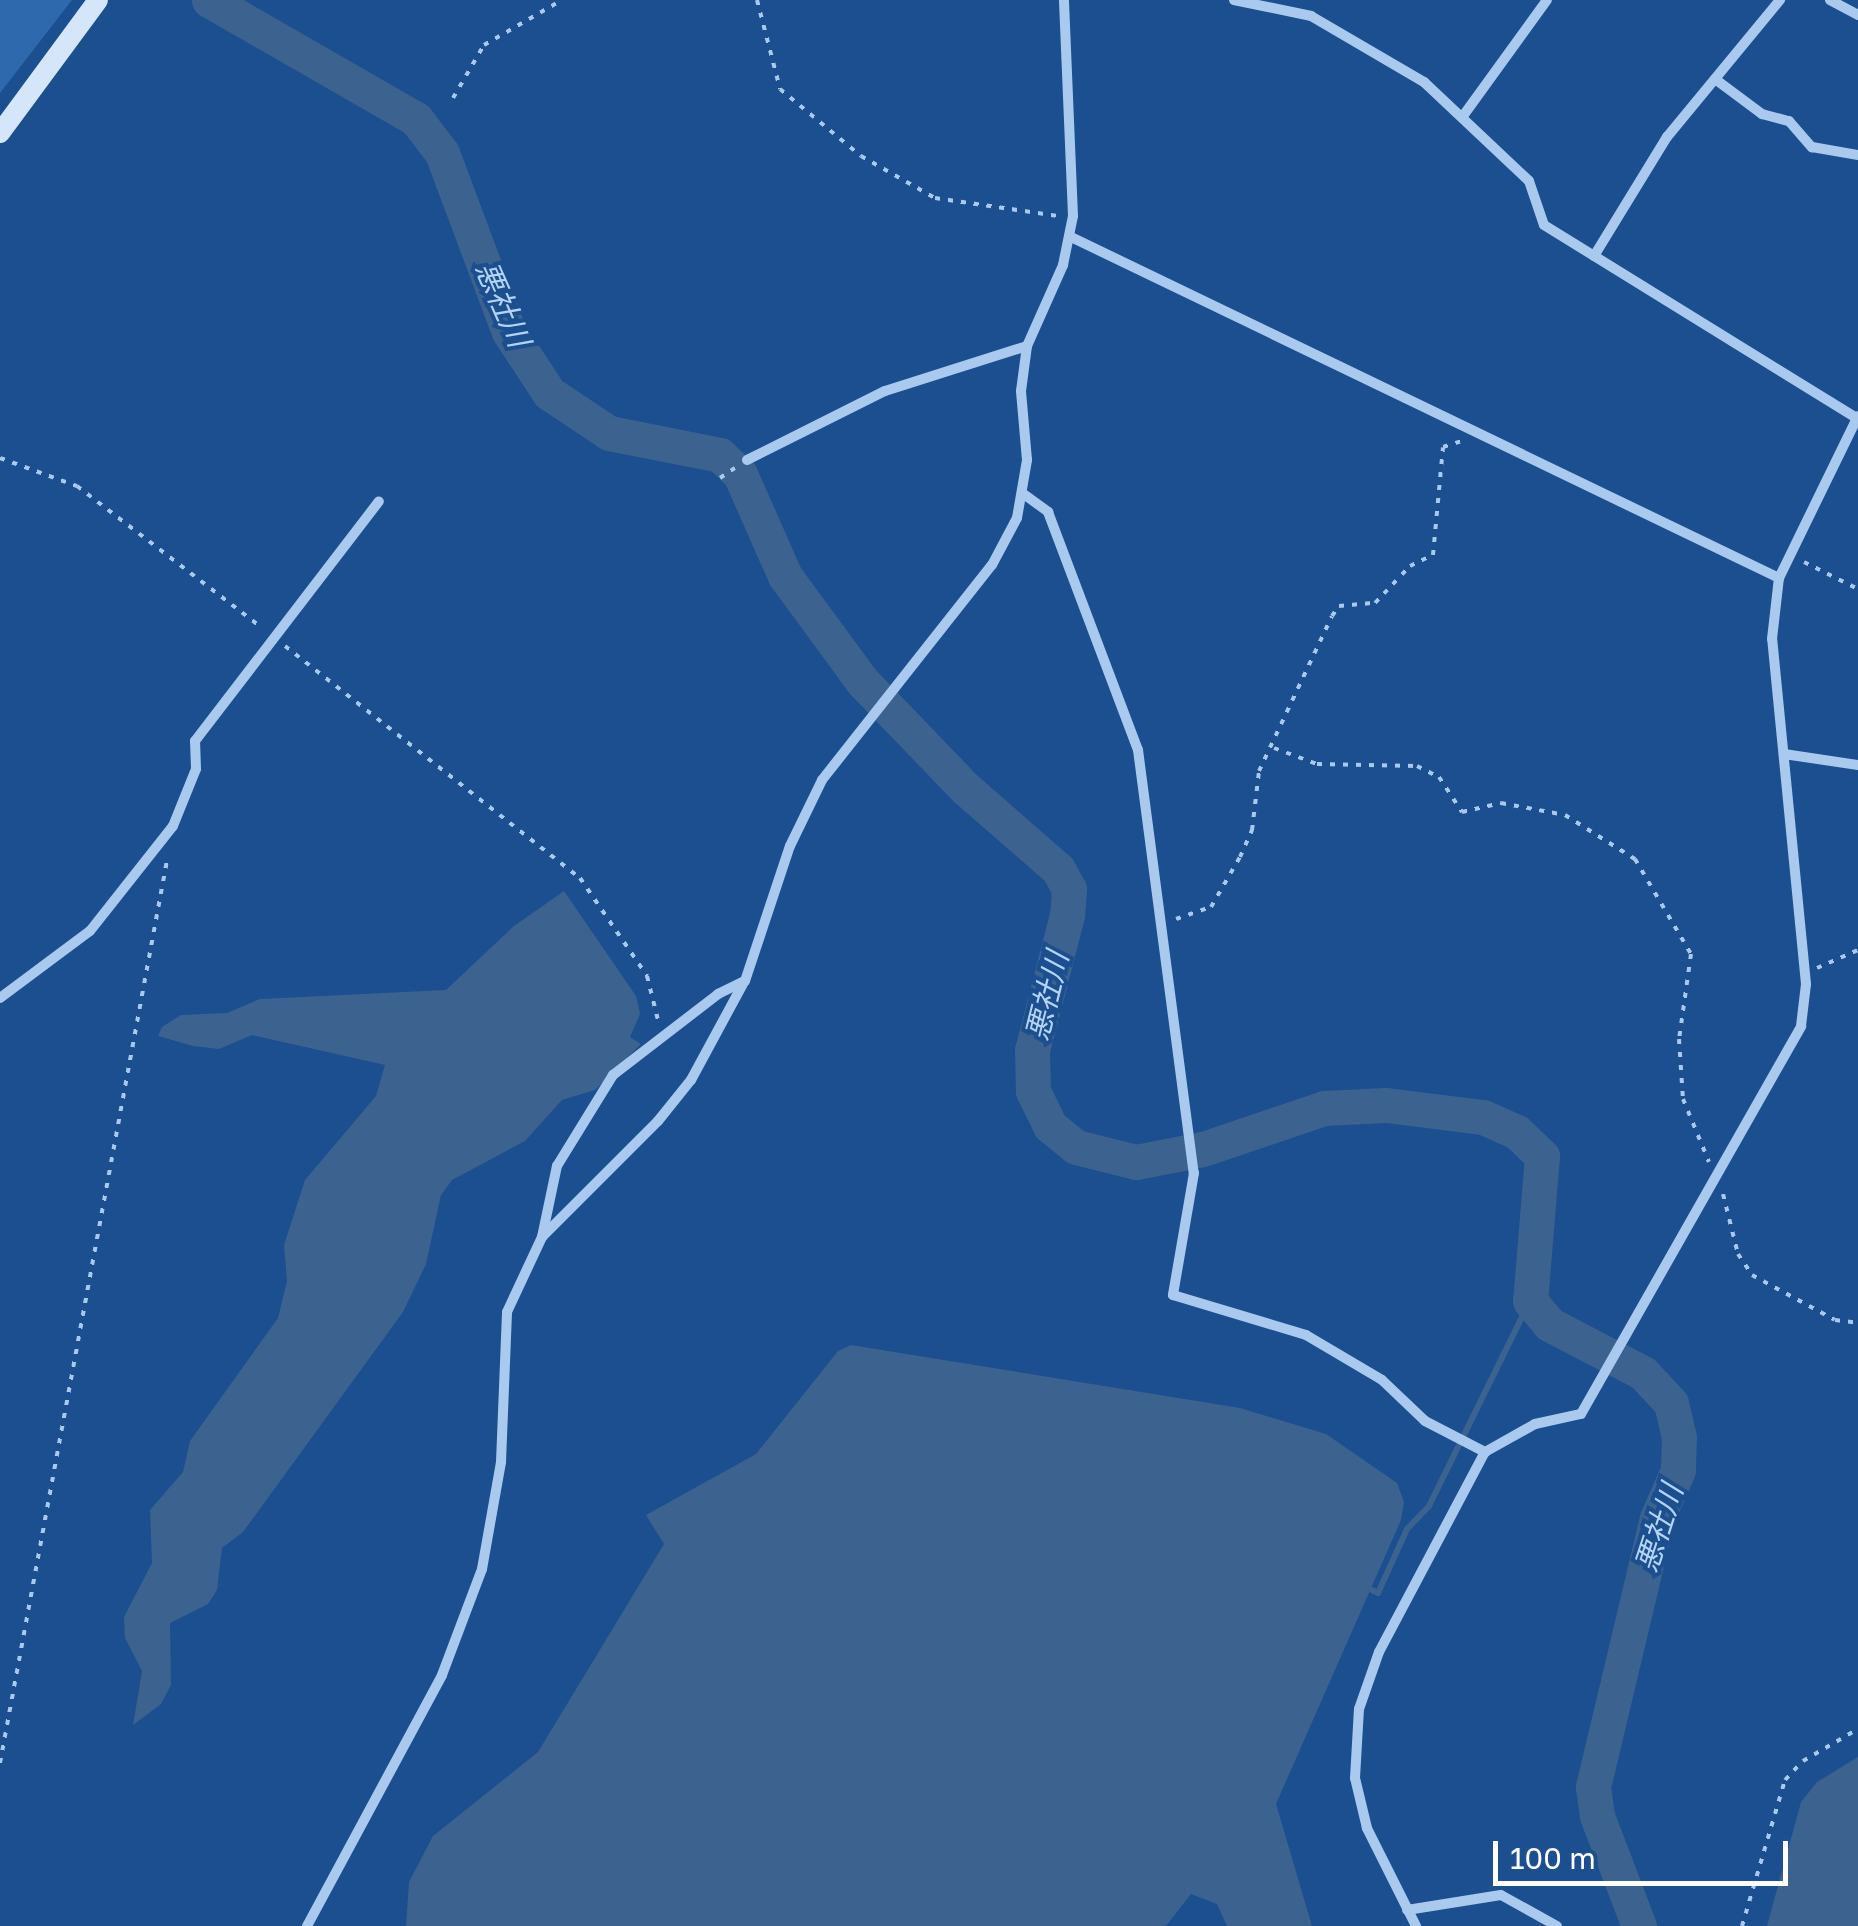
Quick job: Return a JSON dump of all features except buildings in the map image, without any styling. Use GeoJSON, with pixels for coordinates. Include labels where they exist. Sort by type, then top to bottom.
{"type":"FeatureCollection","features":[{"type":"Feature","properties":{"kind":"main road"},"geometry":{"type":"LineString","coordinates":[[0,134],[98,0]]}},
{"type":"Feature","properties":{"kind":"street"},"geometry":{"type":"LineString","coordinates":[[542,1237],[680,1094],[745,981],[806,812],[873,708],[992,566],[1024,495],[1021,391],[1027,346],[1071,236],[1073,216],[1064,0]]}},
{"type":"Feature","properties":{"kind":"street"},"geometry":{"type":"LineString","coordinates":[[1234,0],[1311,16],[1344,32],[1463,116],[1529,181],[1544,226],[1858,418],[1779,578],[1772,639],[1804,973],[1802,1026],[1581,1414],[1534,1424],[1486,1452],[1379,1652],[1358,1709],[1355,1778],[1367,1828],[1416,1926]]}},
{"type":"Feature","properties":{"kind":"street"},"geometry":{"type":"LineString","coordinates":[[1463,116],[1547,0]]}},
{"type":"Feature","properties":{"kind":"street"},"geometry":{"type":"LineString","coordinates":[[1594,256],[1667,137],[1780,0]]}},
{"type":"Feature","properties":{"kind":"street"},"geometry":{"type":"LineString","coordinates":[[1830,0],[1858,15]]}},
{"type":"Feature","properties":{"kind":"street"},"geometry":{"type":"LineString","coordinates":[[1715,79],[1762,114],[1789,121],[1812,147],[1858,155]]}},
{"type":"Feature","properties":{"kind":"street"},"geometry":{"type":"LineString","coordinates":[[1071,236],[1779,578]]}},
{"type":"Feature","properties":{"kind":"street"},"geometry":{"type":"LineString","coordinates":[[747,460],[885,391],[1027,346]]}},
{"type":"Feature","properties":{"kind":"street"},"geometry":{"type":"LineString","coordinates":[[1024,495],[1048,512],[1138,750],[1194,1173],[1173,1295],[1306,1335],[1382,1380],[1425,1422],[1486,1452]]}},
{"type":"Feature","properties":{"kind":"street"},"geometry":{"type":"LineString","coordinates":[[0,998],[90,931],[173,826],[196,769],[196,740],[379,501]]}},
{"type":"Feature","properties":{"kind":"street"},"geometry":{"type":"LineString","coordinates":[[1784,754],[1858,765]]}},
{"type":"Feature","properties":{"kind":"street"},"geometry":{"type":"LineString","coordinates":[[307,1926],[442,1676],[482,1569],[501,1462],[507,1312],[542,1237],[558,1166],[613,1076],[656,1040],[745,981]]}},
{"type":"Feature","properties":{"kind":"street"},"geometry":{"type":"LineString","coordinates":[[1407,1910],[1501,1895],[1557,1926]]}},
{"type":"Feature","properties":{"kind":"path"},"geometry":{"type":"LineString","coordinates":[[452,98],[484,45],[562,0]]}},
{"type":"Feature","properties":{"kind":"path"},"geometry":{"type":"LineString","coordinates":[[757,0],[780,90],[861,156],[935,198],[965,207],[1073,216]]}},
{"type":"Feature","properties":{"kind":"path"},"geometry":{"type":"LineString","coordinates":[[1160,925],[1210,907],[1252,830],[1259,771],[1274,748],[1338,606],[1375,603],[1410,566],[1433,555],[1443,447],[1470,439],[1477,430]]}},
{"type":"Feature","properties":{"kind":"path"},"geometry":{"type":"LineString","coordinates":[[0,458],[77,486],[272,636],[396,740],[580,878],[647,976],[657,1009],[656,1040]]}},
{"type":"Feature","properties":{"kind":"path"},"geometry":{"type":"LineString","coordinates":[[1790,555],[1858,589]]}},
{"type":"Feature","properties":{"kind":"path"},"geometry":{"type":"LineString","coordinates":[[1274,748],[1316,764],[1417,766],[1440,777],[1462,812],[1501,803],[1564,815],[1634,859],[1691,954],[1679,1038],[1684,1099],[1714,1175],[1738,1254],[1752,1275],[1794,1301],[1858,1323]]}},
{"type":"Feature","properties":{"kind":"path"},"geometry":{"type":"LineString","coordinates":[[0,1763],[173,826]]}},
{"type":"Feature","properties":{"kind":"path"},"geometry":{"type":"LineString","coordinates":[[1804,973],[1858,950]]}},
{"type":"Feature","properties":{"kind":"path"},"geometry":{"type":"LineString","coordinates":[[1742,1926],[1785,1780],[1803,1761],[1858,1729]]}},
{"type":"Feature","properties":{"kind":"shaded area"},"geometry":{"type":"Polygon","coordinates":[[[0,0],[72,0],[0,93],[0,0]]]}},
{"type":"Feature","properties":{"kind":"shaded area"},"geometry":{"type":"Polygon","coordinates":[[[564,891],[636,996],[640,1014],[630,1037],[641,1044],[595,1090],[562,1100],[525,1141],[452,1180],[441,1195],[426,1264],[403,1312],[243,1532],[222,1548],[217,1590],[208,1604],[170,1623],[171,1685],[161,1704],[133,1725],[142,1671],[125,1638],[124,1617],[152,1563],[150,1510],[183,1472],[190,1441],[278,1318],[287,1281],[284,1245],[305,1180],[376,1096],[385,1065],[252,1035],[219,1049],[193,1046],[158,1036],[162,1027],[181,1015],[227,1013],[260,999],[446,990],[514,926],[564,891]]]}},
{"type":"Feature","properties":{"kind":"shaded area"},"geometry":{"type":"Polygon","coordinates":[[[851,1345],[1240,1408],[1326,1434],[1397,1483],[1404,1502],[1401,1520],[1276,1804],[1312,1926],[1227,1926],[1217,1904],[1191,1894],[1166,1926],[406,1926],[409,1882],[433,1836],[538,1752],[664,1544],[646,1515],[756,1454],[838,1351],[851,1345]]]}},
{"type":"Feature","properties":{"kind":"shaded area"},"geometry":{"type":"Polygon","coordinates":[[[1858,1757],[1858,1926],[1767,1926],[1801,1802],[1817,1782],[1858,1757]]]}},
{"type":"Feature","properties":{"kind":"waterway","name":"悪社川"},"geometry":{"type":"LineString","coordinates":[[209,0],[416,119],[442,153],[509,332],[549,393],[609,433],[720,455],[740,474],[785,576],[862,681],[965,788],[1058,869],[1069,889],[1067,915],[1032,1050],[1033,1091],[1050,1126],[1076,1147],[1136,1162],[1203,1149],[1324,1108],[1386,1105],[1483,1117],[1517,1132],[1542,1156],[1530,1301],[1549,1324],[1643,1373],[1671,1403],[1679,1437],[1678,1470],[1657,1518],[1593,1787],[1597,1816],[1639,1926]]}},
{"type":"Feature","properties":{"kind":"waterway"},"geometry":{"type":"LineString","coordinates":[[1372,1590],[1378,1593],[1407,1529],[1429,1506],[1530,1301]]}}]}
